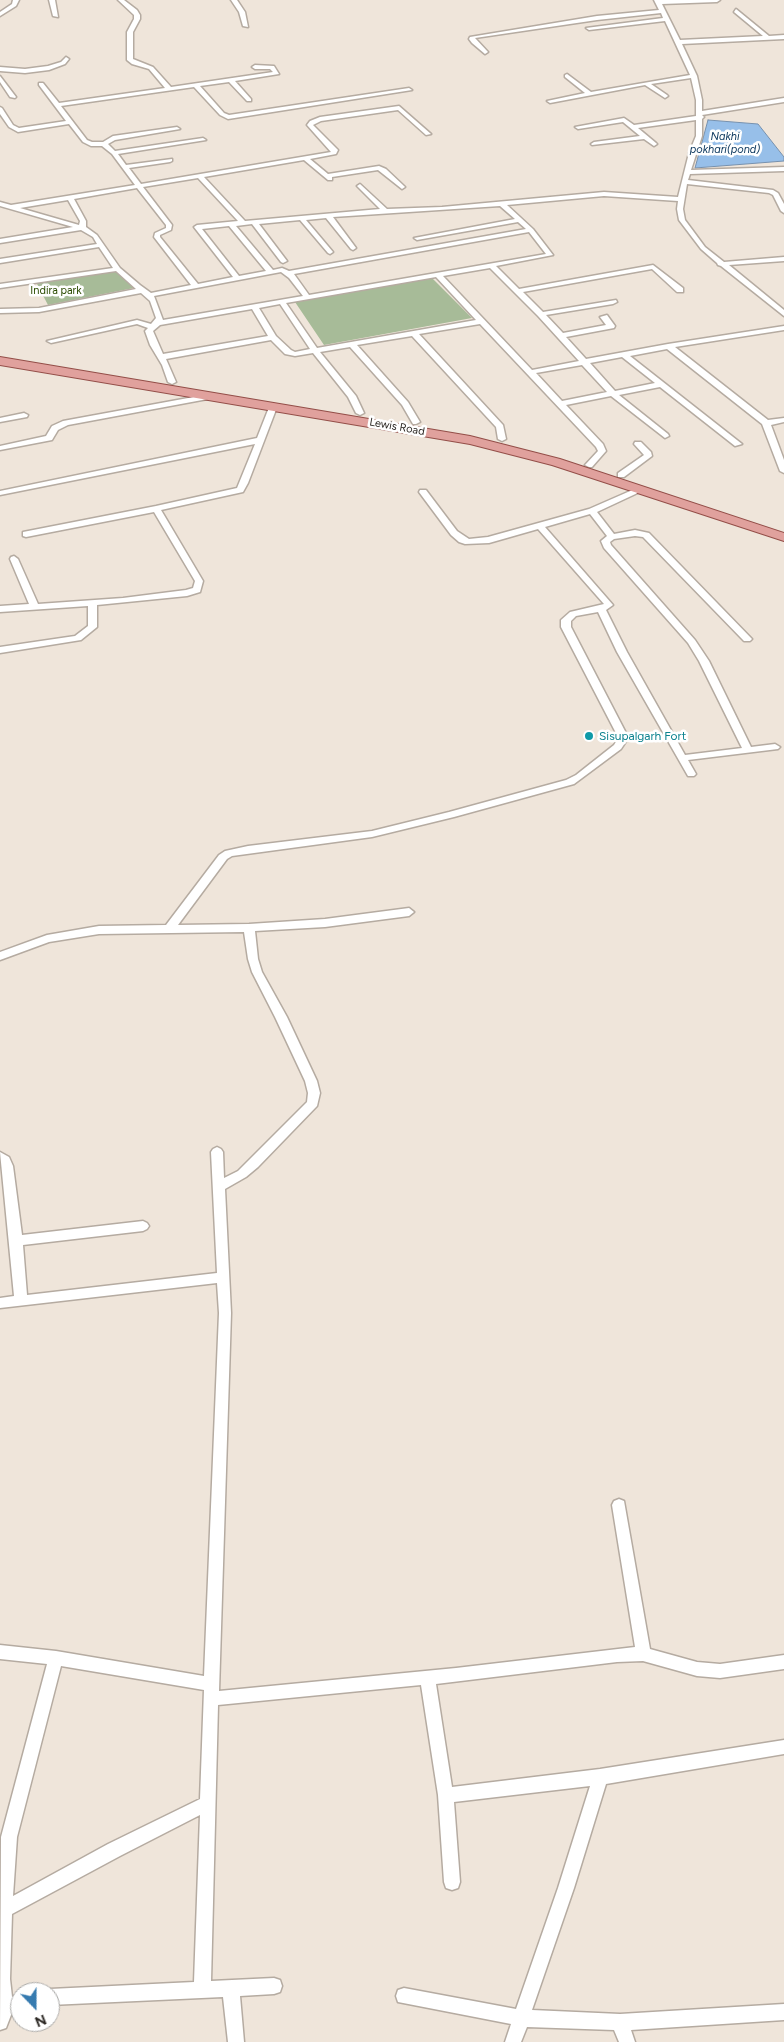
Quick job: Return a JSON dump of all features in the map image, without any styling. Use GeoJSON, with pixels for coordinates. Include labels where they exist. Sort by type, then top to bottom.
{"type":"FeatureCollection","features":[{"type":"Feature","properties":{"kind":"main road","name":"Lewis Road"},"geometry":{"type":"LineString","coordinates":[[0,353],[210,396],[497,446],[556,462],[784,537]]}},
{"type":"Feature","properties":{"kind":"main road","name":"Lewis Road"},"geometry":{"type":"LineString","coordinates":[[0,361],[172,382],[416,422],[502,440],[621,474],[784,528]]}},
{"type":"Feature","properties":{"kind":"street"},"geometry":{"type":"LineString","coordinates":[[0,14],[9,10],[16,0]]}},
{"type":"Feature","properties":{"kind":"street"},"geometry":{"type":"LineString","coordinates":[[52,0],[56,16]]}},
{"type":"Feature","properties":{"kind":"street"},"geometry":{"type":"LineString","coordinates":[[121,0],[135,11],[137,15],[137,19],[130,32],[130,60],[151,68],[170,89]]}},
{"type":"Feature","properties":{"kind":"street"},"geometry":{"type":"LineString","coordinates":[[234,0],[242,12],[246,26]]}},
{"type":"Feature","properties":{"kind":"street"},"geometry":{"type":"LineString","coordinates":[[717,0],[658,2],[694,76],[701,115],[700,136],[692,153],[681,199],[682,220],[703,248],[720,264],[784,314]]}},
{"type":"Feature","properties":{"kind":"street"},"geometry":{"type":"LineString","coordinates":[[485,52],[472,39],[597,18],[662,11]]}},
{"type":"Feature","properties":{"kind":"street"},"geometry":{"type":"LineString","coordinates":[[736,11],[767,37]]}},
{"type":"Feature","properties":{"kind":"street"},"geometry":{"type":"LineString","coordinates":[[589,28],[667,19]]}},
{"type":"Feature","properties":{"kind":"street"},"geometry":{"type":"LineString","coordinates":[[679,42],[784,37]]}},
{"type":"Feature","properties":{"kind":"street"},"geometry":{"type":"LineString","coordinates":[[0,69],[25,71],[49,68],[63,63],[66,58]]}},
{"type":"Feature","properties":{"kind":"street"},"geometry":{"type":"LineString","coordinates":[[58,105],[277,73],[272,67],[255,67]]}},
{"type":"Feature","properties":{"kind":"street"},"geometry":{"type":"LineString","coordinates":[[567,76],[590,94]]}},
{"type":"Feature","properties":{"kind":"street"},"geometry":{"type":"LineString","coordinates":[[550,101],[694,76]]}},
{"type":"Feature","properties":{"kind":"street"},"geometry":{"type":"LineString","coordinates":[[0,78],[13,97]]}},
{"type":"Feature","properties":{"kind":"street"},"geometry":{"type":"LineString","coordinates":[[231,80],[249,100]]}},
{"type":"Feature","properties":{"kind":"street"},"geometry":{"type":"LineString","coordinates":[[646,83],[665,96]]}},
{"type":"Feature","properties":{"kind":"street"},"geometry":{"type":"LineString","coordinates":[[41,84],[87,143],[104,144],[114,138],[177,129]]}},
{"type":"Feature","properties":{"kind":"street"},"geometry":{"type":"LineString","coordinates":[[196,85],[222,114],[228,117],[409,90]]}},
{"type":"Feature","properties":{"kind":"street"},"geometry":{"type":"LineString","coordinates":[[633,127],[784,100]]}},
{"type":"Feature","properties":{"kind":"street"},"geometry":{"type":"LineString","coordinates":[[0,108],[11,126],[18,130],[71,122]]}},
{"type":"Feature","properties":{"kind":"street"},"geometry":{"type":"LineString","coordinates":[[11,207],[331,154],[335,152],[310,125],[312,122],[320,119],[399,108],[428,134]]}},
{"type":"Feature","properties":{"kind":"street"},"geometry":{"type":"LineString","coordinates":[[578,127],[620,120],[626,121],[654,144]]}},
{"type":"Feature","properties":{"kind":"street"},"geometry":{"type":"LineString","coordinates":[[594,144],[645,137]]}},
{"type":"Feature","properties":{"kind":"street"},"geometry":{"type":"LineString","coordinates":[[114,153],[203,140]]}},
{"type":"Feature","properties":{"kind":"street"},"geometry":{"type":"LineString","coordinates":[[104,144],[114,153],[170,227],[157,234],[157,237],[196,286]]}},
{"type":"Feature","properties":{"kind":"street"},"geometry":{"type":"LineString","coordinates":[[306,159],[328,178],[379,168],[384,170],[402,186]]}},
{"type":"Feature","properties":{"kind":"street"},"geometry":{"type":"LineString","coordinates":[[125,167],[170,160]]}},
{"type":"Feature","properties":{"kind":"street"},"geometry":{"type":"LineString","coordinates":[[688,172],[784,169]]}},
{"type":"Feature","properties":{"kind":"street"},"geometry":{"type":"LineString","coordinates":[[200,176],[242,223]]}},
{"type":"Feature","properties":{"kind":"street"},"geometry":{"type":"LineString","coordinates":[[685,182],[772,191],[776,194],[784,211]]}},
{"type":"Feature","properties":{"kind":"street"},"geometry":{"type":"LineString","coordinates":[[360,186],[385,211]]}},
{"type":"Feature","properties":{"kind":"street"},"geometry":{"type":"LineString","coordinates":[[237,278],[197,227],[385,211],[442,209],[604,194],[681,199]]}},
{"type":"Feature","properties":{"kind":"street"},"geometry":{"type":"LineString","coordinates":[[70,197],[82,220],[82,228]]}},
{"type":"Feature","properties":{"kind":"street"},"geometry":{"type":"LineString","coordinates":[[51,341],[137,322],[155,325],[550,255],[531,230],[501,203]]}},
{"type":"Feature","properties":{"kind":"street"},"geometry":{"type":"LineString","coordinates":[[0,204],[82,228],[95,236],[118,270],[137,287],[147,293],[159,312],[155,325],[149,331],[172,382]]}},
{"type":"Feature","properties":{"kind":"street"},"geometry":{"type":"LineString","coordinates":[[328,216],[353,248]]}},
{"type":"Feature","properties":{"kind":"street"},"geometry":{"type":"LineString","coordinates":[[302,219],[330,252]]}},
{"type":"Feature","properties":{"kind":"street"},"geometry":{"type":"LineString","coordinates":[[417,238],[520,220]]}},
{"type":"Feature","properties":{"kind":"street"},"geometry":{"type":"LineString","coordinates":[[254,222],[283,261]]}},
{"type":"Feature","properties":{"kind":"street"},"geometry":{"type":"LineString","coordinates":[[231,224],[270,271]]}},
{"type":"Feature","properties":{"kind":"street"},"geometry":{"type":"LineString","coordinates":[[0,241],[82,228]]}},
{"type":"Feature","properties":{"kind":"street"},"geometry":{"type":"LineString","coordinates":[[289,273],[531,230]]}},
{"type":"Feature","properties":{"kind":"street"},"geometry":{"type":"LineString","coordinates":[[0,261],[101,245]]}},
{"type":"Feature","properties":{"kind":"street"},"geometry":{"type":"LineString","coordinates":[[720,264],[784,259]]}},
{"type":"Feature","properties":{"kind":"street"},"geometry":{"type":"LineString","coordinates":[[492,266],[541,314],[613,394],[665,436]]}},
{"type":"Feature","properties":{"kind":"street"},"geometry":{"type":"LineString","coordinates":[[518,291],[653,267],[680,290]]}},
{"type":"Feature","properties":{"kind":"street"},"geometry":{"type":"LineString","coordinates":[[0,286],[118,270]]}},
{"type":"Feature","properties":{"kind":"street"},"geometry":{"type":"LineString","coordinates":[[0,311],[39,310],[196,286],[282,270],[289,273],[308,298]]}},
{"type":"Feature","properties":{"kind":"street"},"geometry":{"type":"LineString","coordinates":[[438,275],[600,446],[602,451],[589,465]]}},
{"type":"Feature","properties":{"kind":"street"},"geometry":{"type":"LineString","coordinates":[[282,302],[315,350],[352,396],[360,413]]}},
{"type":"Feature","properties":{"kind":"street"},"geometry":{"type":"LineString","coordinates":[[541,314],[613,302]]}},
{"type":"Feature","properties":{"kind":"street"},"geometry":{"type":"LineString","coordinates":[[255,307],[273,337],[288,352],[295,354],[482,320]]}},
{"type":"Feature","properties":{"kind":"street"},"geometry":{"type":"LineString","coordinates":[[561,336],[611,326],[604,317]]}},
{"type":"Feature","properties":{"kind":"street"},"geometry":{"type":"LineString","coordinates":[[531,372],[668,346],[784,328]]}},
{"type":"Feature","properties":{"kind":"street"},"geometry":{"type":"LineString","coordinates":[[414,333],[500,427],[502,440]]}},
{"type":"Feature","properties":{"kind":"street"},"geometry":{"type":"LineString","coordinates":[[162,357],[273,337]]}},
{"type":"Feature","properties":{"kind":"street"},"geometry":{"type":"LineString","coordinates":[[352,344],[405,404],[416,422]]}},
{"type":"Feature","properties":{"kind":"street"},"geometry":{"type":"LineString","coordinates":[[668,346],[766,424],[784,471]]}},
{"type":"Feature","properties":{"kind":"street"},"geometry":{"type":"LineString","coordinates":[[624,355],[738,444]]}},
{"type":"Feature","properties":{"kind":"street"},"geometry":{"type":"LineString","coordinates":[[560,404],[662,384]]}},
{"type":"Feature","properties":{"kind":"street"},"geometry":{"type":"LineString","coordinates":[[0,448],[49,438],[55,428],[66,423],[210,396]]}},
{"type":"Feature","properties":{"kind":"street"},"geometry":{"type":"LineString","coordinates":[[26,534],[156,509],[240,490],[273,407]]}},
{"type":"Feature","properties":{"kind":"street"},"geometry":{"type":"LineString","coordinates":[[0,420],[24,416]]}},
{"type":"Feature","properties":{"kind":"street"},"geometry":{"type":"LineString","coordinates":[[766,424],[784,420]]}},
{"type":"Feature","properties":{"kind":"street"},"geometry":{"type":"LineString","coordinates":[[0,493],[261,440]]}},
{"type":"Feature","properties":{"kind":"street"},"geometry":{"type":"LineString","coordinates":[[621,474],[648,456],[638,444]]}},
{"type":"Feature","properties":{"kind":"street"},"geometry":{"type":"LineString","coordinates":[[423,492],[454,533],[462,540],[468,542],[489,540],[592,511],[640,490]]}},
{"type":"Feature","properties":{"kind":"street"},"geometry":{"type":"LineString","coordinates":[[0,609],[93,604],[187,593],[197,590],[199,582],[156,509]]}},
{"type":"Feature","properties":{"kind":"street"},"geometry":{"type":"LineString","coordinates":[[592,511],[612,537]]}},
{"type":"Feature","properties":{"kind":"street"},"geometry":{"type":"LineString","coordinates":[[170,928],[223,857],[229,853],[297,842],[372,834],[450,815],[579,777],[618,747],[622,740],[621,733],[566,626],[566,620],[573,614],[601,609],[608,605],[607,602],[540,526]]}},
{"type":"Feature","properties":{"kind":"street"},"geometry":{"type":"LineString","coordinates":[[747,639],[650,537],[641,533],[612,537],[605,541],[607,546],[696,649],[748,750]]}},
{"type":"Feature","properties":{"kind":"street"},"geometry":{"type":"LineString","coordinates":[[14,559],[35,606]]}},
{"type":"Feature","properties":{"kind":"street"},"geometry":{"type":"LineString","coordinates":[[0,650],[78,638],[92,627],[93,604]]}},
{"type":"Feature","properties":{"kind":"street"},"geometry":{"type":"LineString","coordinates":[[601,609],[691,774]]}},
{"type":"Feature","properties":{"kind":"street"},"geometry":{"type":"LineString","coordinates":[[683,758],[775,747]]}},
{"type":"Feature","properties":{"kind":"street"},"geometry":{"type":"LineString","coordinates":[[0,956],[64,935],[99,930],[249,928],[325,923],[409,912]]}},
{"type":"Feature","properties":{"kind":"street"},"geometry":{"type":"LineString","coordinates":[[219,1187],[242,1174],[254,1164],[312,1103],[314,1093],[311,1081],[281,1017],[257,972],[253,959],[249,928]]}},
{"type":"Feature","properties":{"kind":"street"},"geometry":{"type":"LineString","coordinates":[[202,1990],[217,1502],[225,1313],[217,1152]]}},
{"type":"Feature","properties":{"kind":"street"},"geometry":{"type":"LineString","coordinates":[[0,1157],[5,1160],[7,1166],[21,1301]]}},
{"type":"Feature","properties":{"kind":"street"},"geometry":{"type":"LineString","coordinates":[[16,1241],[143,1226]]}},
{"type":"Feature","properties":{"kind":"street"},"geometry":{"type":"LineString","coordinates":[[0,1304],[224,1277]]}},
{"type":"Feature","properties":{"kind":"street"},"geometry":{"type":"LineString","coordinates":[[619,1505],[643,1654]]}},
{"type":"Feature","properties":{"kind":"street"},"geometry":{"type":"LineString","coordinates":[[0,1652],[56,1658],[212,1691],[427,1677],[617,1655],[643,1654],[697,1669],[720,1671],[784,1662]]}},
{"type":"Feature","properties":{"kind":"street"},"geometry":{"type":"LineString","coordinates":[[8,2011],[1,1979],[9,1837],[56,1658]]}},
{"type":"Feature","properties":{"kind":"street"},"geometry":{"type":"LineString","coordinates":[[427,1677],[446,1795],[452,1882]]}},
{"type":"Feature","properties":{"kind":"street"},"geometry":{"type":"LineString","coordinates":[[446,1795],[600,1777],[784,1747]]}},
{"type":"Feature","properties":{"kind":"street"},"geometry":{"type":"LineString","coordinates":[[513,2042],[566,1888],[600,1777]]}},
{"type":"Feature","properties":{"kind":"street"},"geometry":{"type":"LineString","coordinates":[[4,1910],[114,1850],[208,1803]]}},
{"type":"Feature","properties":{"kind":"street"},"geometry":{"type":"LineString","coordinates":[[60,1997],[274,1986]]}},
{"type":"Feature","properties":{"kind":"street"},"geometry":{"type":"LineString","coordinates":[[231,1989],[236,2042]]}},
{"type":"Feature","properties":{"kind":"street"},"geometry":{"type":"LineString","coordinates":[[404,1996],[521,2018],[620,2022],[784,2012]]}},
{"type":"Feature","properties":{"kind":"street"},"geometry":{"type":"LineString","coordinates":[[620,2022],[627,2042]]}},
{"type":"Feature","properties":{"kind":"green space","name":"Indira park"},"geometry":{"type":"Polygon","coordinates":[[[115,270],[134,288],[48,305],[36,282],[115,270]]]}},
{"type":"Feature","properties":{"kind":"green space"},"geometry":{"type":"Polygon","coordinates":[[[432,278],[472,318],[324,345],[295,302],[432,278]]]}},
{"type":"Feature","properties":{"kind":"water","name":"Nakhi pokhari(pond)"},"geometry":{"type":"Polygon","coordinates":[[[708,120],[758,124],[784,157],[784,161],[695,168],[708,120]]]}},
{"type":"Feature","properties":{"kind":"place","name":"Sisupalgarh Fort"},"geometry":{"type":"Point","coordinates":[589,736]}}]}
